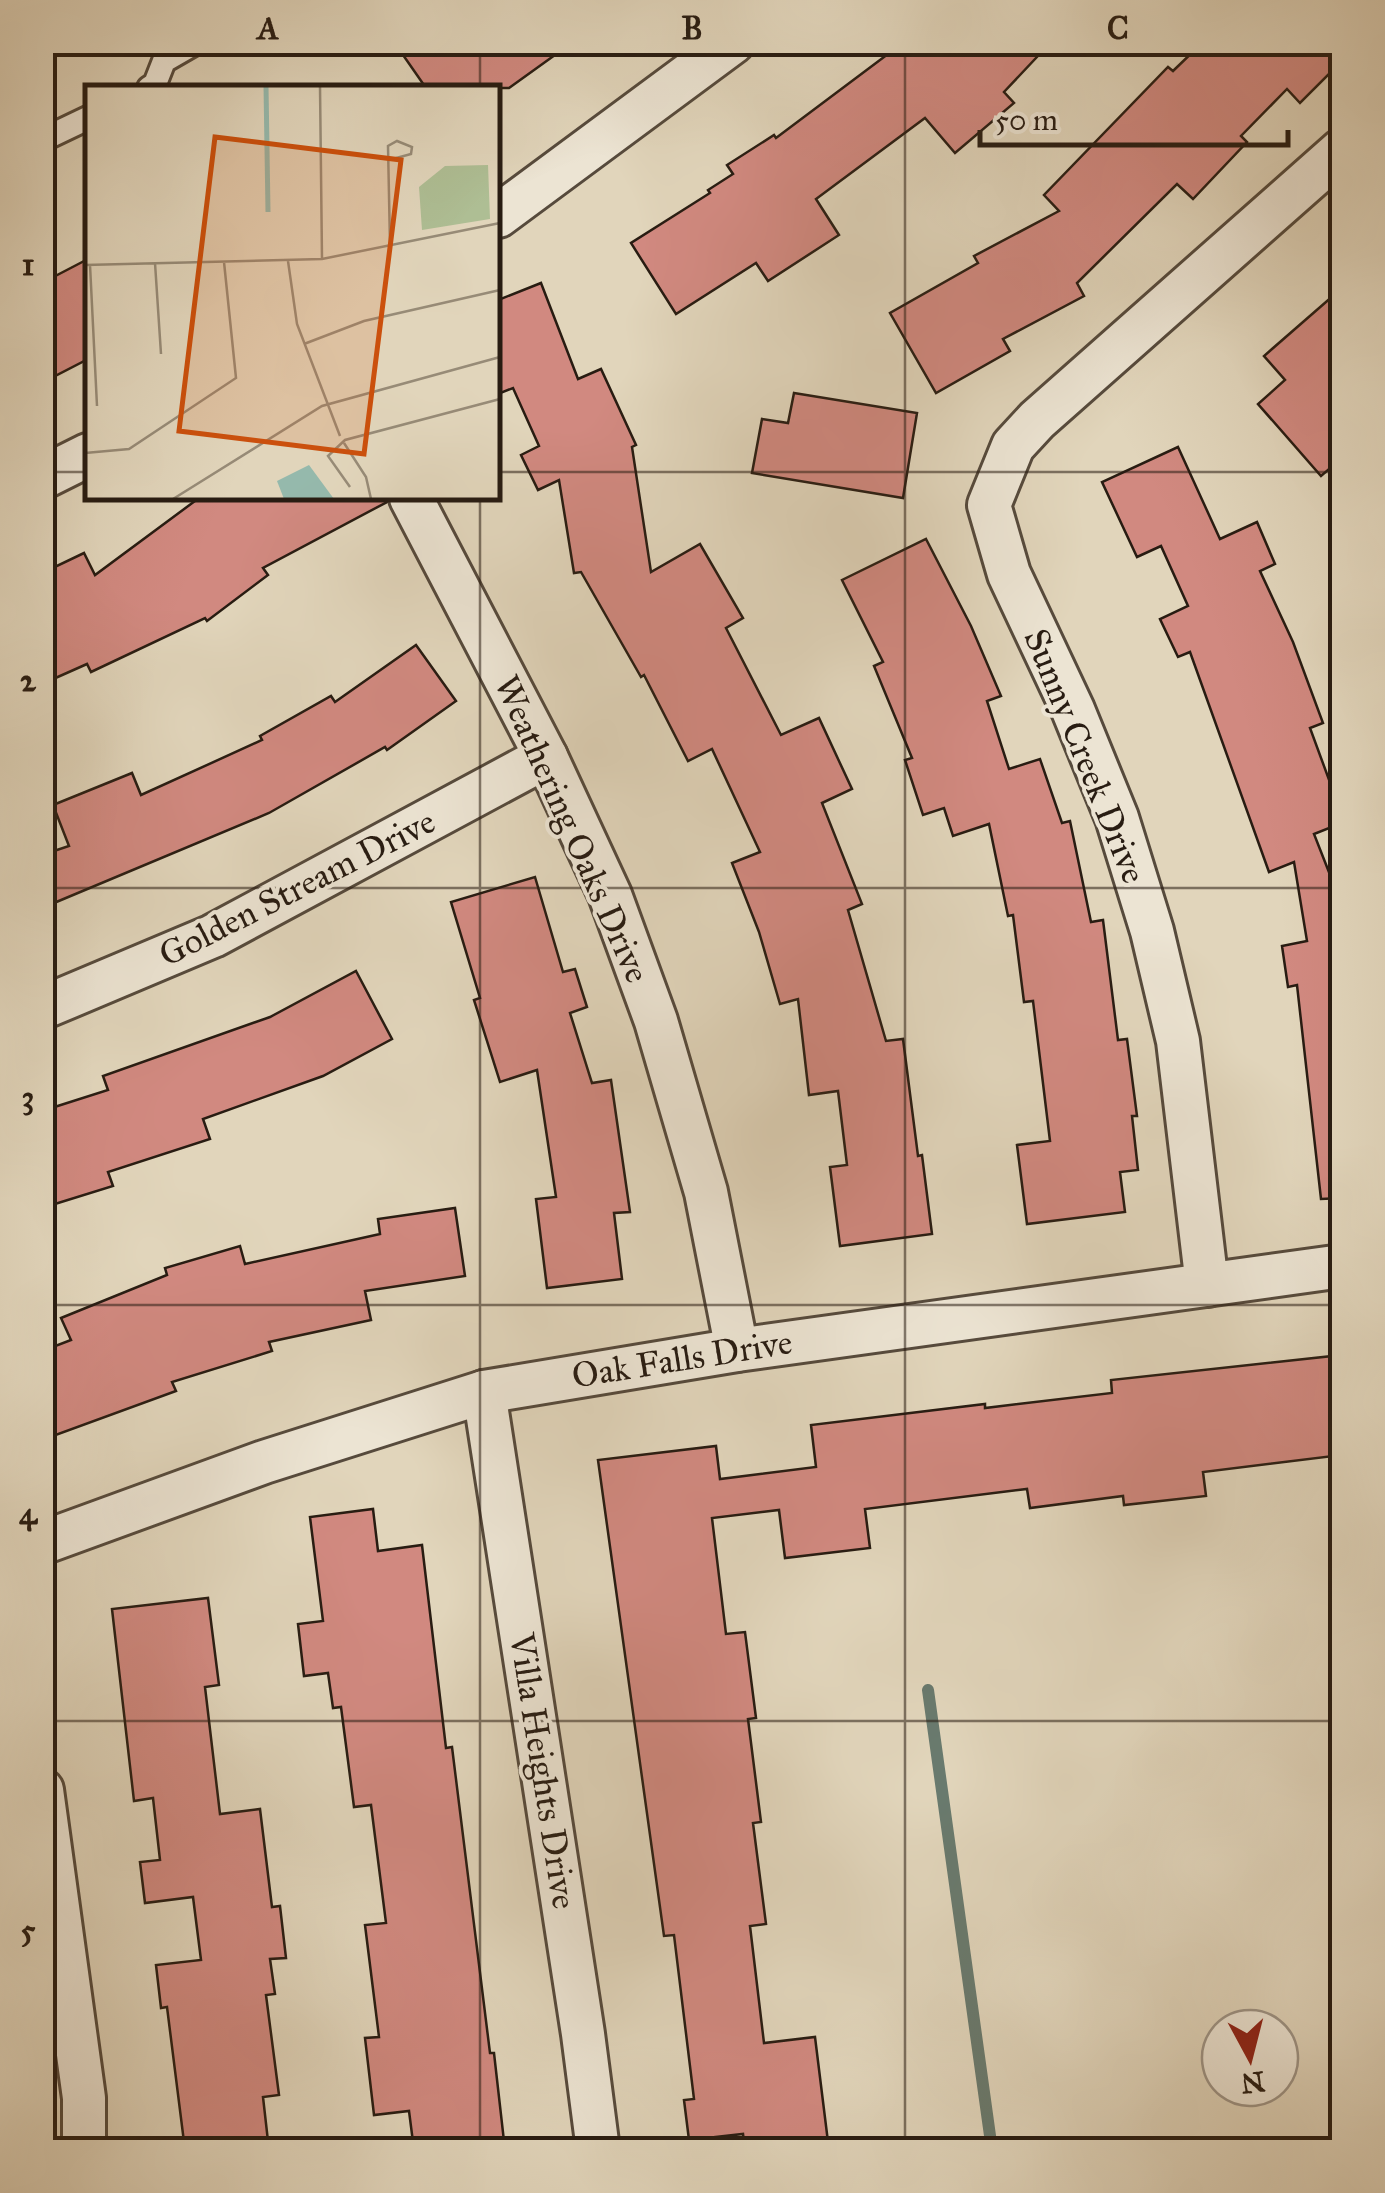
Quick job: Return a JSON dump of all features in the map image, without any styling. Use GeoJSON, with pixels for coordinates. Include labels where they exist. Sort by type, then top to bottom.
{"type":"FeatureCollection","features":[{"type":"Feature","properties":{"kind":"street"},"geometry":{"type":"LineString","coordinates":[[500,215],[733,42]]}},
{"type":"Feature","properties":{"kind":"street","name":"Sunny Creek Drive"},"geometry":{"type":"LineString","coordinates":[[1207,1285],[1178,1042],[1152,932],[1117,818],[1073,710],[1009,574],[990,505],[1013,446],[1037,420],[1342,150]]}},
{"type":"Feature","properties":{"kind":"street"},"geometry":{"type":"LineString","coordinates":[[42,478],[85,456]]}},
{"type":"Feature","properties":{"kind":"street","name":"Weathering Oaks Drive"},"geometry":{"type":"LineString","coordinates":[[412,500],[546,757],[610,895],[656,1020],[706,1192],[738,1350]]}},
{"type":"Feature","properties":{"kind":"street","name":"Golden Stream Drive"},"geometry":{"type":"LineString","coordinates":[[42,1008],[213,936],[546,757]]}},
{"type":"Feature","properties":{"kind":"street","name":"Oak Falls Drive"},"geometry":{"type":"LineString","coordinates":[[42,1543],[264,1462],[484,1392],[738,1350],[1342,1266]]}},
{"type":"Feature","properties":{"kind":"street","name":"Villa Heights Drive"},"geometry":{"type":"LineString","coordinates":[[484,1392],[598,2150]]}},
{"type":"Feature","properties":{"kind":"street"},"geometry":{"type":"LineString","coordinates":[[42,1790],[84,2098],[84,2150]]}},
{"type":"Feature","properties":{"kind":"lane"},"geometry":{"type":"LineString","coordinates":[[153,85],[157,52],[197,42]]}},
{"type":"Feature","properties":{"kind":"lane"},"geometry":{"type":"LineString","coordinates":[[42,140],[85,119]]}},
{"type":"Feature","properties":{"kind":"building"},"geometry":{"type":"Polygon","coordinates":[[[394,42],[573,42],[509,88],[424,85],[394,42]]]}},
{"type":"Feature","properties":{"kind":"building"},"geometry":{"type":"Polygon","coordinates":[[[904,42],[1051,42],[1004,92],[1014,103],[955,153],[925,118],[816,199],[839,235],[768,281],[756,263],[676,314],[631,243],[710,193],[708,190],[733,174],[727,165],[774,135],[776,138],[904,42]]]}},
{"type":"Feature","properties":{"kind":"building"},"geometry":{"type":"Polygon","coordinates":[[[1203,42],[1342,42],[1342,61],[1300,103],[1287,89],[1241,136],[1247,142],[1193,199],[1177,184],[1077,283],[1084,296],[1003,339],[1010,351],[936,393],[890,313],[978,263],[974,256],[1059,211],[1044,195],[1168,67],[1173,71],[1203,42]]]}},
{"type":"Feature","properties":{"kind":"building"},"geometry":{"type":"Polygon","coordinates":[[[85,261],[85,361],[55,376],[42,352],[42,283],[85,261]]]}},
{"type":"Feature","properties":{"kind":"building"},"geometry":{"type":"Polygon","coordinates":[[[541,283],[578,379],[601,369],[636,445],[632,447],[651,572],[700,544],[743,618],[726,628],[781,735],[819,718],[852,789],[822,803],[862,904],[848,910],[886,1041],[903,1039],[932,1234],[840,1246],[830,1167],[847,1165],[838,1091],[809,1095],[798,999],[780,1004],[759,932],[732,863],[760,852],[712,749],[688,761],[644,675],[641,677],[581,572],[574,573],[559,480],[538,490],[521,455],[539,446],[513,388],[500,393],[500,299],[541,283]]]}},
{"type":"Feature","properties":{"kind":"building"},"geometry":{"type":"Polygon","coordinates":[[[1342,288],[1342,458],[1321,476],[1258,404],[1285,380],[1264,356],[1342,288]]]}},
{"type":"Feature","properties":{"kind":"building"},"geometry":{"type":"Polygon","coordinates":[[[794,393],[917,413],[903,498],[752,473],[762,419],[788,423],[794,393]]]}},
{"type":"Feature","properties":{"kind":"building"},"geometry":{"type":"Polygon","coordinates":[[[1178,447],[1220,539],[1257,522],[1275,564],[1260,571],[1293,642],[1323,723],[1310,728],[1342,815],[1342,823],[1314,834],[1336,890],[1342,889],[1342,1198],[1321,1199],[1297,985],[1288,987],[1282,946],[1307,941],[1294,862],[1269,872],[1190,652],[1178,657],[1160,619],[1188,606],[1161,546],[1137,557],[1102,482],[1178,447]]]}},
{"type":"Feature","properties":{"kind":"building"},"geometry":{"type":"Polygon","coordinates":[[[196,500],[386,500],[263,568],[268,575],[207,621],[205,618],[91,672],[87,664],[42,684],[42,573],[84,553],[95,575],[196,500]]]}},
{"type":"Feature","properties":{"kind":"building"},"geometry":{"type":"Polygon","coordinates":[[[926,539],[971,626],[1001,696],[987,701],[1009,769],[1040,759],[1062,823],[1070,821],[1091,922],[1103,920],[1118,1040],[1127,1039],[1137,1116],[1132,1116],[1138,1170],[1120,1172],[1125,1212],[1027,1224],[1017,1145],[1050,1141],[1033,1001],[1024,1002],[1013,915],[1008,916],[989,824],[953,836],[944,808],[923,815],[905,760],[912,758],[874,666],[883,662],[842,580],[926,539]]]}},
{"type":"Feature","properties":{"kind":"building"},"geometry":{"type":"Polygon","coordinates":[[[416,645],[456,701],[387,750],[385,747],[269,813],[42,908],[42,855],[69,846],[53,805],[132,773],[141,795],[262,740],[260,736],[331,696],[335,702],[416,645]]]}},
{"type":"Feature","properties":{"kind":"building"},"geometry":{"type":"Polygon","coordinates":[[[535,877],[563,972],[575,969],[587,1007],[570,1013],[592,1083],[611,1080],[630,1212],[614,1213],[622,1279],[547,1288],[536,1199],[556,1197],[537,1070],[500,1082],[474,1000],[480,998],[451,902],[535,877]]]}},
{"type":"Feature","properties":{"kind":"building"},"geometry":{"type":"Polygon","coordinates":[[[356,971],[392,1039],[323,1076],[203,1119],[210,1139],[108,1172],[113,1186],[42,1208],[42,1111],[108,1090],[103,1076],[270,1017],[356,971]]]}},
{"type":"Feature","properties":{"kind":"building"},"geometry":{"type":"Polygon","coordinates":[[[455,1208],[465,1276],[365,1291],[371,1320],[269,1342],[272,1351],[172,1382],[176,1391],[42,1440],[42,1351],[71,1340],[61,1318],[167,1275],[165,1268],[240,1246],[245,1264],[380,1234],[378,1219],[455,1208]]]}},
{"type":"Feature","properties":{"kind":"building"},"geometry":{"type":"Polygon","coordinates":[[[1342,1355],[1342,1455],[1203,1472],[1206,1496],[1124,1505],[1123,1496],[1030,1508],[1027,1489],[865,1509],[870,1548],[785,1558],[779,1510],[712,1518],[726,1634],[745,1632],[756,1718],[748,1719],[761,1822],[753,1823],[766,1924],[750,1926],[764,2043],[815,2037],[829,2150],[745,2150],[743,2134],[689,2140],[684,2100],[694,2099],[674,1935],[664,1936],[598,1460],[716,1446],[720,1479],[816,1467],[811,1425],[1112,1393],[1111,1380],[1342,1355]]]}},
{"type":"Feature","properties":{"kind":"building"},"geometry":{"type":"Polygon","coordinates":[[[373,1509],[378,1551],[422,1545],[446,1748],[452,1747],[505,2150],[414,2150],[409,2111],[374,2115],[365,2038],[379,2037],[365,1925],[386,1923],[371,1805],[354,1807],[341,1707],[333,1708],[328,1673],[304,1676],[298,1624],[323,1621],[310,1517],[373,1509]]]}},
{"type":"Feature","properties":{"kind":"building"},"geometry":{"type":"Polygon","coordinates":[[[208,1598],[219,1685],[205,1687],[220,1814],[260,1809],[272,1907],[280,1906],[286,1958],[270,1959],[275,1994],[266,1995],[279,2095],[263,2097],[269,2150],[185,2150],[167,2007],[161,2008],[156,1965],[201,1960],[193,1897],[145,1903],[140,1862],[160,1860],[153,1798],[134,1801],[112,1609],[208,1598]]]}},
{"type":"Feature","properties":{"kind":"waterway"},"geometry":{"type":"LineString","coordinates":[[928,1690],[992,2150]]}}]}
